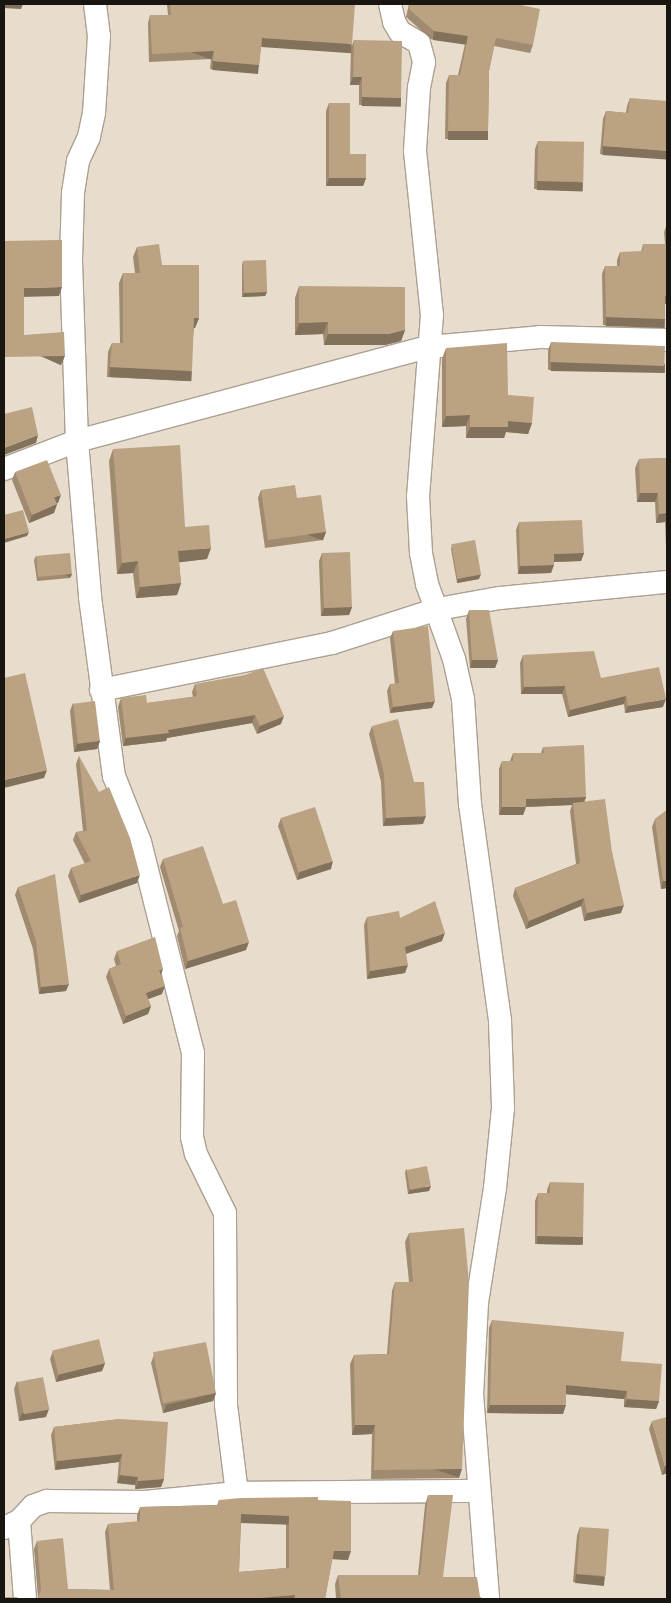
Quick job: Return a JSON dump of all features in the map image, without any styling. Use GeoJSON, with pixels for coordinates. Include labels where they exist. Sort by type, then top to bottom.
{"type":"FeatureCollection","features":[{"type":"Feature","properties":{"kind":"street"},"geometry":{"type":"LineString","coordinates":[[95,4],[99,36],[94,112],[89,137],[78,161],[73,193],[71,261],[78,442],[101,690],[114,776],[140,842],[194,1053],[192,1137],[196,1154],[225,1213],[226,1405],[237,1493]]}},
{"type":"Feature","properties":{"kind":"street"},"geometry":{"type":"LineString","coordinates":[[390,4],[394,22],[400,32],[419,43],[424,62],[418,87],[415,151],[430,265],[432,315],[418,496],[421,553],[427,584],[438,609],[463,699],[470,804],[500,1021],[503,1108],[495,1188],[477,1302],[472,1394],[477,1491],[488,1599]]}},
{"type":"Feature","properties":{"kind":"street"},"geometry":{"type":"LineString","coordinates":[[4,469],[78,442],[429,347],[540,337],[667,340]]}},
{"type":"Feature","properties":{"kind":"street"},"geometry":{"type":"LineString","coordinates":[[101,690],[332,643],[438,609],[500,598],[667,582]]}},
{"type":"Feature","properties":{"kind":"street"},"geometry":{"type":"LineString","coordinates":[[25,1599],[11,1524],[33,1506],[47,1501],[145,1502],[237,1493],[477,1491]]}},
{"type":"Feature","properties":{"kind":"building"},"geometry":{"type":"Polygon","coordinates":[[[170,4],[355,4],[352,44],[262,38],[259,65],[213,61],[214,51],[152,54],[150,15],[171,15],[170,4]]]}},
{"type":"Feature","properties":{"kind":"building"},"geometry":{"type":"Polygon","coordinates":[[[410,4],[516,4],[540,9],[533,45],[496,38],[489,71],[488,131],[448,131],[449,75],[460,75],[468,36],[434,31],[409,9],[410,4]]]}},
{"type":"Feature","properties":{"kind":"building"},"geometry":{"type":"Polygon","coordinates":[[[354,40],[402,41],[401,98],[362,97],[362,77],[353,77],[354,40]]]}},
{"type":"Feature","properties":{"kind":"building"},"geometry":{"type":"Polygon","coordinates":[[[630,98],[667,101],[667,151],[603,146],[606,111],[628,113],[630,98]]]}},
{"type":"Feature","properties":{"kind":"building"},"geometry":{"type":"Polygon","coordinates":[[[329,103],[350,103],[350,154],[366,154],[366,178],[329,178],[329,103]]]}},
{"type":"Feature","properties":{"kind":"building"},"geometry":{"type":"Polygon","coordinates":[[[538,141],[584,142],[583,182],[537,181],[538,141]]]}},
{"type":"Feature","properties":{"kind":"building"},"geometry":{"type":"Polygon","coordinates":[[[62,240],[62,287],[24,288],[24,335],[64,332],[65,356],[4,357],[4,241],[62,240]]]}},
{"type":"Feature","properties":{"kind":"building"},"geometry":{"type":"Polygon","coordinates":[[[159,244],[162,265],[199,265],[199,318],[194,318],[192,371],[110,367],[112,343],[123,343],[123,273],[140,273],[137,247],[159,244]]]}},
{"type":"Feature","properties":{"kind":"building"},"geometry":{"type":"Polygon","coordinates":[[[643,244],[667,244],[665,319],[606,317],[605,266],[620,266],[620,252],[643,251],[643,244]]]}},
{"type":"Feature","properties":{"kind":"building"},"geometry":{"type":"Polygon","coordinates":[[[266,260],[267,292],[244,293],[243,261],[266,260]]]}},
{"type":"Feature","properties":{"kind":"building"},"geometry":{"type":"Polygon","coordinates":[[[299,286],[405,287],[405,330],[389,334],[328,334],[328,322],[299,323],[299,286]]]}},
{"type":"Feature","properties":{"kind":"building"},"geometry":{"type":"Polygon","coordinates":[[[551,342],[665,346],[664,366],[550,362],[551,342]]]}},
{"type":"Feature","properties":{"kind":"building"},"geometry":{"type":"Polygon","coordinates":[[[507,343],[508,395],[534,397],[532,423],[508,421],[508,427],[470,427],[470,415],[446,416],[446,348],[507,343]]]}},
{"type":"Feature","properties":{"kind":"building"},"geometry":{"type":"Polygon","coordinates":[[[32,407],[38,435],[4,448],[4,414],[32,407]]]}},
{"type":"Feature","properties":{"kind":"building"},"geometry":{"type":"Polygon","coordinates":[[[180,445],[185,527],[209,525],[211,548],[178,551],[181,583],[140,587],[138,561],[122,563],[113,449],[180,445]]]}},
{"type":"Feature","properties":{"kind":"building"},"geometry":{"type":"Polygon","coordinates":[[[667,458],[667,513],[659,514],[658,493],[640,493],[639,459],[667,458]]]}},
{"type":"Feature","properties":{"kind":"building"},"geometry":{"type":"Polygon","coordinates":[[[47,460],[61,495],[54,497],[57,504],[32,515],[15,472],[47,460]]]}},
{"type":"Feature","properties":{"kind":"building"},"geometry":{"type":"Polygon","coordinates":[[[295,485],[297,498],[321,495],[326,532],[268,540],[261,490],[295,485]]]}},
{"type":"Feature","properties":{"kind":"building"},"geometry":{"type":"Polygon","coordinates":[[[23,510],[29,532],[4,539],[4,515],[23,510]]]}},
{"type":"Feature","properties":{"kind":"building"},"geometry":{"type":"Polygon","coordinates":[[[582,520],[584,553],[554,554],[554,565],[520,566],[519,522],[582,520]]]}},
{"type":"Feature","properties":{"kind":"building"},"geometry":{"type":"Polygon","coordinates":[[[475,540],[481,574],[457,579],[451,544],[475,540]]]}},
{"type":"Feature","properties":{"kind":"building"},"geometry":{"type":"Polygon","coordinates":[[[350,552],[352,607],[324,608],[322,553],[350,552]]]}},
{"type":"Feature","properties":{"kind":"building"},"geometry":{"type":"Polygon","coordinates":[[[70,553],[72,574],[38,577],[36,556],[70,553]]]}},
{"type":"Feature","properties":{"kind":"building"},"geometry":{"type":"Polygon","coordinates":[[[469,610],[489,610],[498,660],[472,660],[469,610]]]}},
{"type":"Feature","properties":{"kind":"building"},"geometry":{"type":"Polygon","coordinates":[[[428,626],[435,701],[393,707],[390,684],[399,683],[393,631],[428,626]]]}},
{"type":"Feature","properties":{"kind":"building"},"geometry":{"type":"Polygon","coordinates":[[[594,651],[601,678],[659,667],[666,699],[628,706],[626,696],[570,710],[565,686],[524,687],[523,655],[594,651]]]}},
{"type":"Feature","properties":{"kind":"building"},"geometry":{"type":"Polygon","coordinates":[[[263,668],[284,716],[260,726],[255,715],[168,730],[169,733],[126,738],[121,698],[146,695],[147,703],[197,696],[195,684],[245,675],[263,668]]]}},
{"type":"Feature","properties":{"kind":"building"},"geometry":{"type":"Polygon","coordinates":[[[25,673],[47,770],[4,780],[4,678],[25,673]]]}},
{"type":"Feature","properties":{"kind":"building"},"geometry":{"type":"Polygon","coordinates":[[[95,701],[100,741],[78,743],[73,704],[95,701]]]}},
{"type":"Feature","properties":{"kind":"building"},"geometry":{"type":"Polygon","coordinates":[[[398,719],[414,782],[424,782],[426,816],[386,818],[384,774],[372,726],[398,719]]]}},
{"type":"Feature","properties":{"kind":"building"},"geometry":{"type":"Polygon","coordinates":[[[584,745],[586,797],[526,799],[526,807],[502,807],[502,761],[513,761],[513,753],[544,753],[543,747],[584,745]]]}},
{"type":"Feature","properties":{"kind":"building"},"geometry":{"type":"Polygon","coordinates":[[[79,756],[99,792],[109,787],[130,838],[140,875],[81,895],[71,868],[91,861],[76,832],[87,831],[79,756]]]}},
{"type":"Feature","properties":{"kind":"building"},"geometry":{"type":"Polygon","coordinates":[[[605,799],[612,852],[624,905],[587,913],[584,898],[529,921],[515,888],[580,863],[573,803],[605,799]]]}},
{"type":"Feature","properties":{"kind":"building"},"geometry":{"type":"Polygon","coordinates":[[[315,807],[333,861],[298,872],[281,818],[315,807]]]}},
{"type":"Feature","properties":{"kind":"building"},"geometry":{"type":"Polygon","coordinates":[[[667,810],[667,881],[663,881],[655,819],[667,810]]]}},
{"type":"Feature","properties":{"kind":"building"},"geometry":{"type":"Polygon","coordinates":[[[203,846],[223,904],[236,900],[249,942],[188,961],[180,928],[183,927],[163,859],[203,846]]]}},
{"type":"Feature","properties":{"kind":"building"},"geometry":{"type":"Polygon","coordinates":[[[55,874],[69,984],[41,987],[36,941],[18,887],[55,874]]]}},
{"type":"Feature","properties":{"kind":"building"},"geometry":{"type":"Polygon","coordinates":[[[435,901],[445,933],[405,947],[408,965],[370,971],[367,917],[399,911],[400,918],[435,901]]]}},
{"type":"Feature","properties":{"kind":"building"},"geometry":{"type":"Polygon","coordinates":[[[155,937],[163,969],[159,970],[165,986],[146,993],[151,1006],[126,1016],[109,969],[121,964],[117,951],[155,937]]]}},
{"type":"Feature","properties":{"kind":"building"},"geometry":{"type":"Polygon","coordinates":[[[427,1166],[431,1186],[410,1190],[406,1170],[427,1166]]]}},
{"type":"Feature","properties":{"kind":"building"},"geometry":{"type":"Polygon","coordinates":[[[550,1182],[584,1183],[583,1237],[537,1236],[538,1193],[550,1193],[550,1182]]]}},
{"type":"Feature","properties":{"kind":"building"},"geometry":{"type":"Polygon","coordinates":[[[464,1228],[469,1283],[462,1469],[374,1470],[375,1425],[355,1425],[354,1355],[389,1354],[395,1282],[413,1282],[409,1233],[464,1228]]]}},
{"type":"Feature","properties":{"kind":"building"},"geometry":{"type":"Polygon","coordinates":[[[492,1320],[624,1332],[621,1361],[662,1364],[659,1401],[627,1399],[627,1391],[566,1385],[566,1405],[490,1405],[492,1320]]]}},
{"type":"Feature","properties":{"kind":"building"},"geometry":{"type":"Polygon","coordinates":[[[99,1339],[105,1363],[58,1375],[52,1351],[99,1339]]]}},
{"type":"Feature","properties":{"kind":"building"},"geometry":{"type":"Polygon","coordinates":[[[206,1342],[216,1393],[163,1403],[153,1352],[206,1342]]]}},
{"type":"Feature","properties":{"kind":"building"},"geometry":{"type":"Polygon","coordinates":[[[43,1377],[49,1409],[24,1414],[17,1382],[43,1377]]]}},
{"type":"Feature","properties":{"kind":"building"},"geometry":{"type":"Polygon","coordinates":[[[667,1417],[667,1466],[665,1466],[652,1421],[667,1417]]]}},
{"type":"Feature","properties":{"kind":"building"},"geometry":{"type":"Polygon","coordinates":[[[120,1419],[168,1422],[164,1479],[138,1481],[138,1477],[120,1475],[122,1454],[57,1461],[54,1427],[120,1419]]]}},
{"type":"Feature","properties":{"kind":"building"},"geometry":{"type":"Polygon","coordinates":[[[428,1495],[453,1495],[443,1577],[477,1577],[480,1597],[483,1599],[341,1599],[338,1575],[420,1575],[428,1495]]]}},
{"type":"Feature","properties":{"kind":"building"},"geometry":{"type":"Polygon","coordinates":[[[318,1497],[318,1500],[351,1501],[351,1551],[334,1551],[325,1599],[295,1599],[295,1595],[248,1599],[37,1599],[41,1590],[37,1541],[63,1538],[68,1589],[114,1590],[108,1524],[140,1521],[140,1507],[218,1505],[219,1500],[318,1497]],[[241,1514],[239,1572],[289,1568],[289,1516],[241,1514]]]}},
{"type":"Feature","properties":{"kind":"building"},"geometry":{"type":"Polygon","coordinates":[[[580,1527],[609,1529],[606,1576],[577,1574],[580,1527]]]}},
{"type":"Feature","properties":{"kind":"building"},"geometry":{"type":"Polygon","coordinates":[[[4,1597],[16,1597],[21,1599],[4,1599],[4,1597]]]}}]}
